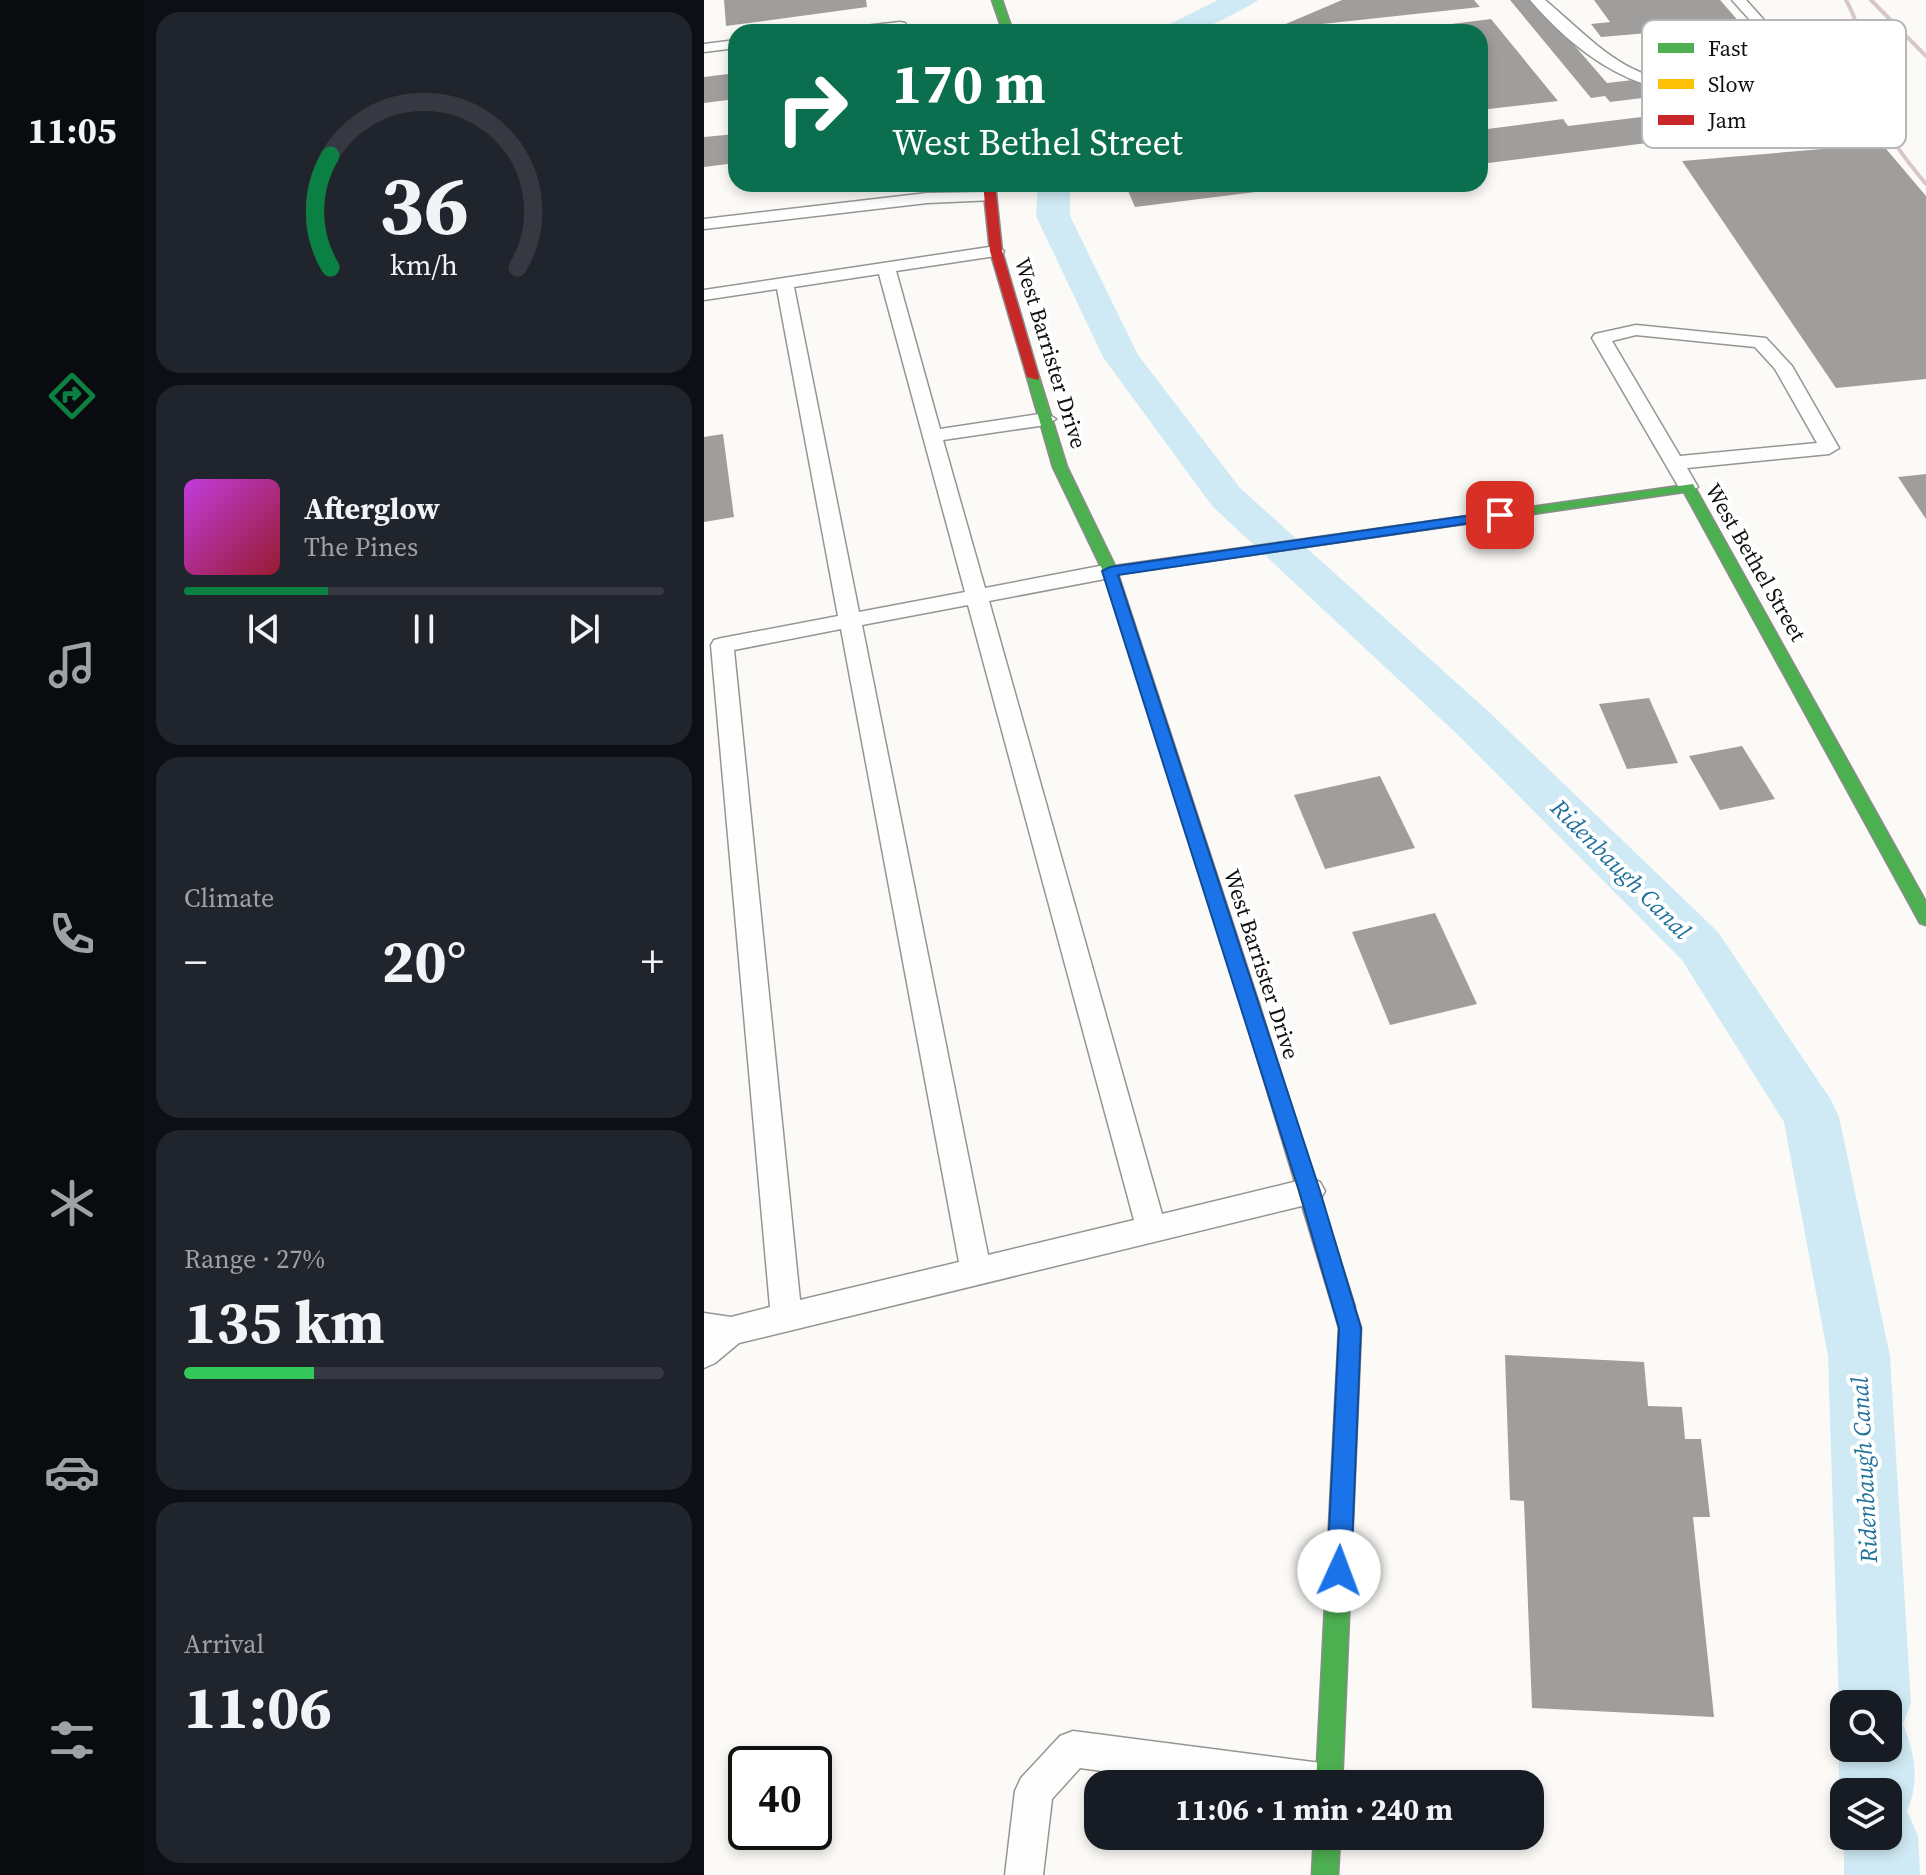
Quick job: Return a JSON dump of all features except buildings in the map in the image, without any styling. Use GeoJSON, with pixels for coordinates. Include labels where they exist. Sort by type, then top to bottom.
{"type":"FeatureCollection","features":[{"type":"Feature","properties":{"kind":"street"},"geometry":{"type":"LineString","coordinates":[[997,0],[1005,24]]}},
{"type":"Feature","properties":{"kind":"street","name":"West Barrister Drive"},"geometry":{"type":"LineString","coordinates":[[988,192],[996,251],[1060,467],[1110,571],[1310,1191],[1350,1328],[1330,1770]]}},
{"type":"Feature","properties":{"kind":"street","name":"West Bethel Street"},"geometry":{"type":"LineString","coordinates":[[1110,571],[1688,487],[1926,918]]}},
{"type":"Feature","properties":{"kind":"street"},"geometry":{"type":"LineString","coordinates":[[1325,1875],[1326,1850]]}},
{"type":"Feature","properties":{"kind":"lane"},"geometry":{"type":"LineString","coordinates":[[1537,0],[1604,58],[1632,76],[1642,79]]}},
{"type":"Feature","properties":{"kind":"lane"},"geometry":{"type":"LineString","coordinates":[[1739,0],[1757,20]]}},
{"type":"Feature","properties":{"kind":"lane"},"geometry":{"type":"LineString","coordinates":[[704,48],[728,45]]}},
{"type":"Feature","properties":{"kind":"lane"},"geometry":{"type":"LineString","coordinates":[[704,224],[909,192]]}},
{"type":"Feature","properties":{"kind":"lane"},"geometry":{"type":"LineString","coordinates":[[704,295],[996,251]]}},
{"type":"Feature","properties":{"kind":"lane"},"geometry":{"type":"LineString","coordinates":[[886,268],[1151,1229]]}},
{"type":"Feature","properties":{"kind":"lane"},"geometry":{"type":"LineString","coordinates":[[785,283],[976,1272]]}},
{"type":"Feature","properties":{"kind":"lane"},"geometry":{"type":"LineString","coordinates":[[1673,463],[1829,448],[1783,366],[1760,342],[1636,330],[1601,338],[1673,463],[1688,487]]}},
{"type":"Feature","properties":{"kind":"lane"},"geometry":{"type":"LineString","coordinates":[[932,436],[1046,419]]}},
{"type":"Feature","properties":{"kind":"lane"},"geometry":{"type":"LineString","coordinates":[[786,1318],[722,645],[1110,571]]}},
{"type":"Feature","properties":{"kind":"lane"},"geometry":{"type":"LineString","coordinates":[[704,1353],[718,1329],[786,1318],[1310,1191]]}},
{"type":"Feature","properties":{"kind":"lane"},"geometry":{"type":"LineString","coordinates":[[1024,1875],[1034,1791],[1073,1749],[1227,1770]]}},
{"type":"Feature","properties":{"kind":"waterway","name":"Ridenbaugh Canal"},"geometry":{"type":"LineString","coordinates":[[1190,24],[1244,0]]}},
{"type":"Feature","properties":{"kind":"waterway","name":"Ridenbaugh Canal"},"geometry":{"type":"LineString","coordinates":[[1054,192],[1053,216],[1121,357],[1226,497],[1473,723],[1700,946],[1811,1117],[1859,1356],[1874,1690]]}},
{"type":"Feature","properties":{"kind":"waterway","name":"Ridenbaugh Canal"},"geometry":{"type":"LineString","coordinates":[[1877,1762],[1877,1778]]}},
{"type":"Feature","properties":{"kind":"waterway","name":"Ridenbaugh Canal"},"geometry":{"type":"LineString","coordinates":[[1881,1850],[1882,1875]]}},
{"type":"Feature","properties":{"kind":"railway"},"geometry":{"type":"LineString","coordinates":[[1846,0],[1855,20]]}},
{"type":"Feature","properties":{"kind":"railway"},"geometry":{"type":"LineString","coordinates":[[1871,0],[1891,20]]}},
{"type":"Feature","properties":{"kind":"railway"},"geometry":{"type":"LineString","coordinates":[[1906,36],[1926,56]]}},
{"type":"Feature","properties":{"kind":"railway"},"geometry":{"type":"LineString","coordinates":[[1898,148],[1926,184]]}},
{"type":"Feature","properties":{"kind":"traffic: fast"},"geometry":{"type":"LineString","coordinates":[[997,0],[1005,24]]}},
{"type":"Feature","properties":{"kind":"traffic: fast"},"geometry":{"type":"LineString","coordinates":[[1033,377],[1060,467],[1110,571],[1250,1004]]}},
{"type":"Feature","properties":{"kind":"traffic: fast"},"geometry":{"type":"LineString","coordinates":[[1110,571],[1688,487],[1926,918]]}},
{"type":"Feature","properties":{"kind":"traffic: fast"},"geometry":{"type":"LineString","coordinates":[[1330,1770],[1350,1328],[1344,1307]]}},
{"type":"Feature","properties":{"kind":"traffic: fast"},"geometry":{"type":"LineString","coordinates":[[1325,1875],[1326,1850]]}},
{"type":"Feature","properties":{"kind":"traffic: slow"},"geometry":{"type":"LineString","coordinates":[[1250,1004],[1344,1307]]}},
{"type":"Feature","properties":{"kind":"traffic: jam"},"geometry":{"type":"LineString","coordinates":[[990,192],[996,251],[1033,377]]}},
{"type":"Feature","properties":{"kind":"route"},"geometry":{"type":"LineString","coordinates":[[1339,1571],[1350,1328],[1310,1191],[1110,571],[1500,515]]}}]}
